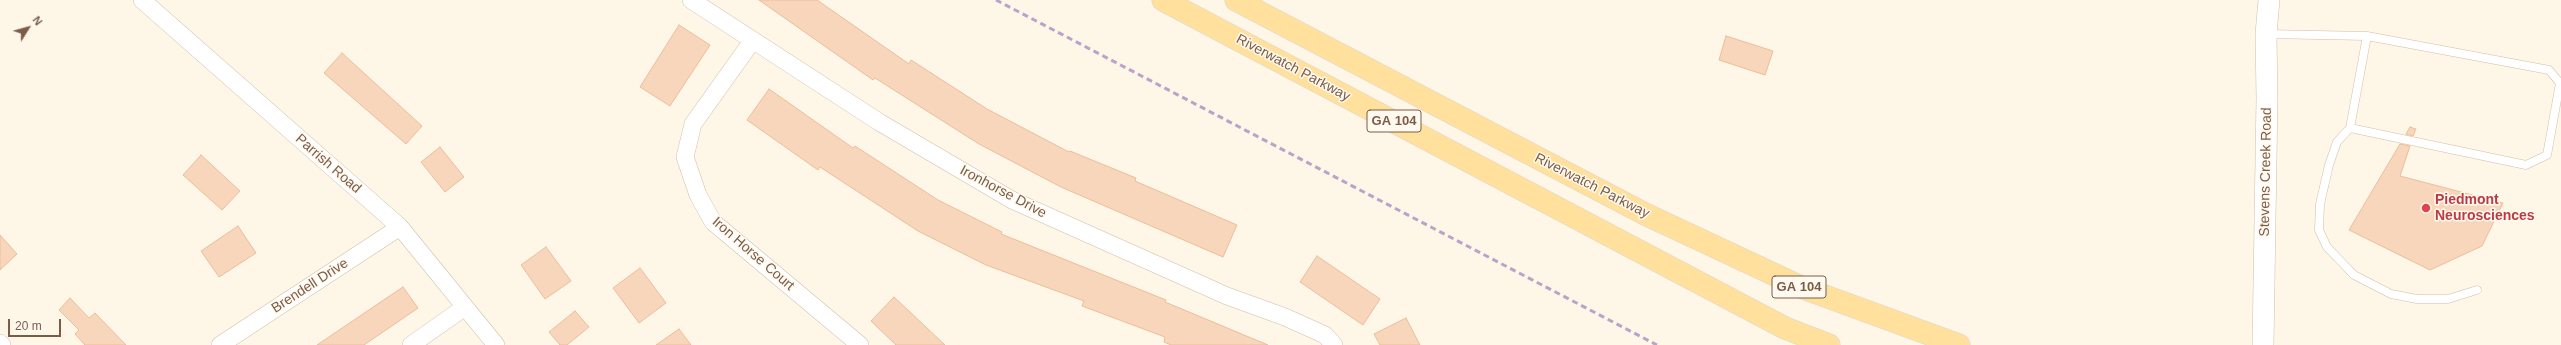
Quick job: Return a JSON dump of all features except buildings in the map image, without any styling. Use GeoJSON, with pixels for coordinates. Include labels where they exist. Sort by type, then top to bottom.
{"type":"FeatureCollection","features":[{"type":"Feature","properties":{"kind":"main road","name":"Riverwatch Parkway"},"geometry":{"type":"LineString","coordinates":[[1163,0],[1785,328],[1829,345]]}},
{"type":"Feature","properties":{"kind":"main road","name":"Riverwatch Parkway"},"geometry":{"type":"LineString","coordinates":[[1236,0],[1645,214],[1803,288],[1960,345]]}},
{"type":"Feature","properties":{"kind":"street","name":"Parrish Road"},"geometry":{"type":"LineString","coordinates":[[142,0],[400,227],[496,345]]}},
{"type":"Feature","properties":{"kind":"street","name":"Ironhorse Drive"},"geometry":{"type":"LineString","coordinates":[[691,0],[879,122],[1012,200],[1227,296],[1285,317],[1325,335],[1334,345]]}},
{"type":"Feature","properties":{"kind":"street","name":"Stevens Creek Road"},"geometry":{"type":"LineString","coordinates":[[2263,345],[2268,98],[2266,34],[2269,0]]}},
{"type":"Feature","properties":{"kind":"street","name":"Iron Horse Court"},"geometry":{"type":"LineString","coordinates":[[753,40],[693,124],[684,158],[698,195],[713,222],[860,345]]}},
{"type":"Feature","properties":{"kind":"street","name":"Brendell Drive"},"geometry":{"type":"LineString","coordinates":[[220,345],[400,227]]}},
{"type":"Feature","properties":{"kind":"street"},"geometry":{"type":"LineString","coordinates":[[411,345],[465,307]]}},
{"type":"Feature","properties":{"kind":"lane"},"geometry":{"type":"LineString","coordinates":[[2266,34],[2367,36],[2549,70],[2560,83],[2547,155],[2526,165],[2350,128]]}},
{"type":"Feature","properties":{"kind":"lane"},"geometry":{"type":"LineString","coordinates":[[2367,36],[2350,128],[2337,142],[2328,165],[2320,204],[2319,230],[2327,247],[2354,275],[2391,294],[2417,299],[2448,298],[2476,290]]}},
{"type":"Feature","properties":{"kind":"railway"},"geometry":{"type":"LineString","coordinates":[[996,0],[1657,345]]}},
{"type":"Feature","properties":{"kind":"place","name":"Piedmont Neurosciences"},"geometry":{"type":"Point","coordinates":[2426,208]}}]}
